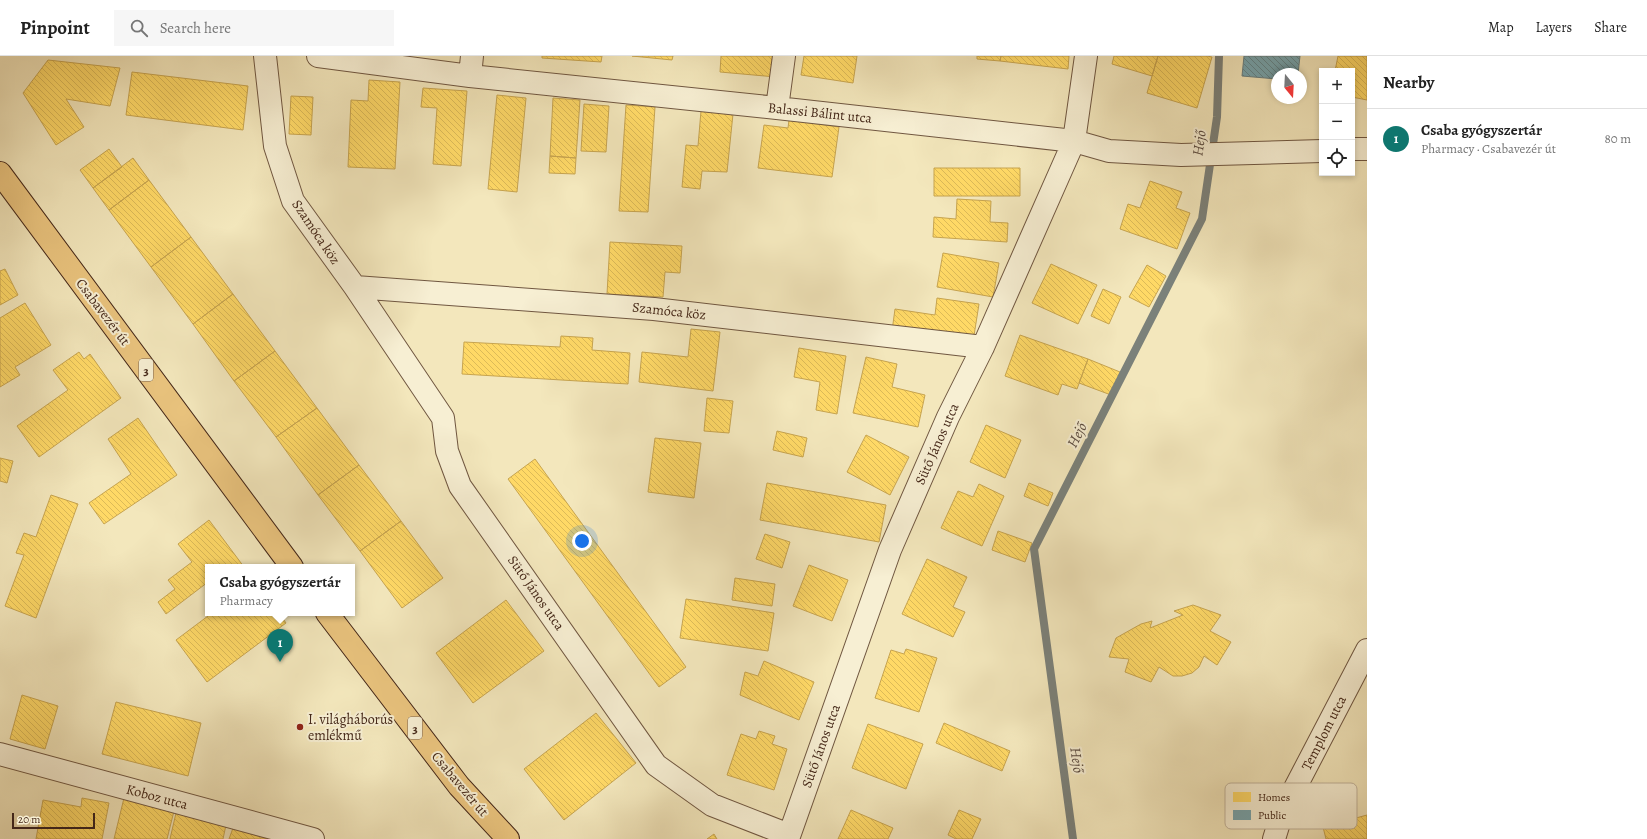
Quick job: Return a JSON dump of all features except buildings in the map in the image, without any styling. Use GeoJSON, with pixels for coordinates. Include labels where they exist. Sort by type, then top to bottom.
{"type":"FeatureCollection","features":[{"type":"Feature","properties":{"kind":"main road","name":"Csabavezér út"},"geometry":{"type":"LineString","coordinates":[[0,173],[290,564]]}},
{"type":"Feature","properties":{"kind":"main road","name":"Csabavezér út"},"geometry":{"type":"LineString","coordinates":[[329,616],[459,786],[508,839]]}},
{"type":"Feature","properties":{"kind":"street","name":"Szamóca köz"},"geometry":{"type":"LineString","coordinates":[[265,56],[275,146],[293,201],[355,287],[443,418],[447,451],[460,486],[481,514]]}},
{"type":"Feature","properties":{"kind":"street","name":"Balassi Bálint utca"},"geometry":{"type":"LineString","coordinates":[[318,56],[471,66],[777,108],[1074,141],[1110,151],[1181,155],[1319,151]]}},
{"type":"Feature","properties":{"kind":"street"},"geometry":{"type":"LineString","coordinates":[[777,108],[784,56]]}},
{"type":"Feature","properties":{"kind":"street","name":"Sütő János utca"},"geometry":{"type":"LineString","coordinates":[[481,514],[656,765],[712,804],[788,837],[890,550],[948,418],[982,347],[1074,141],[1086,56]]}},
{"type":"Feature","properties":{"kind":"street"},"geometry":{"type":"LineString","coordinates":[[1355,149],[1367,149]]}},
{"type":"Feature","properties":{"kind":"street","name":"Szamóca köz"},"geometry":{"type":"LineString","coordinates":[[355,287],[654,308],[982,347]]}},
{"type":"Feature","properties":{"kind":"street","name":"Templom utca"},"geometry":{"type":"LineString","coordinates":[[1298,783],[1367,650]]}},
{"type":"Feature","properties":{"kind":"street","name":"Koboz utca"},"geometry":{"type":"LineString","coordinates":[[0,754],[313,839]]}},
{"type":"Feature","properties":{"kind":"street","name":"Templom utca"},"geometry":{"type":"LineString","coordinates":[[1274,839],[1277,829]]}},
{"type":"Feature","properties":{"kind":"waterway","name":"Hejő"},"geometry":{"type":"LineString","coordinates":[[1073,839],[1034,549],[1202,219],[1217,117],[1219,56]]}},
{"type":"Feature","properties":{"kind":"place","name":"Csaba gyógyszertár"},"geometry":{"type":"Point","coordinates":[280,662]}},
{"type":"Feature","properties":{"kind":"place","name":"I. világháborús emlékmű"},"geometry":{"type":"Point","coordinates":[300,727]}}]}
